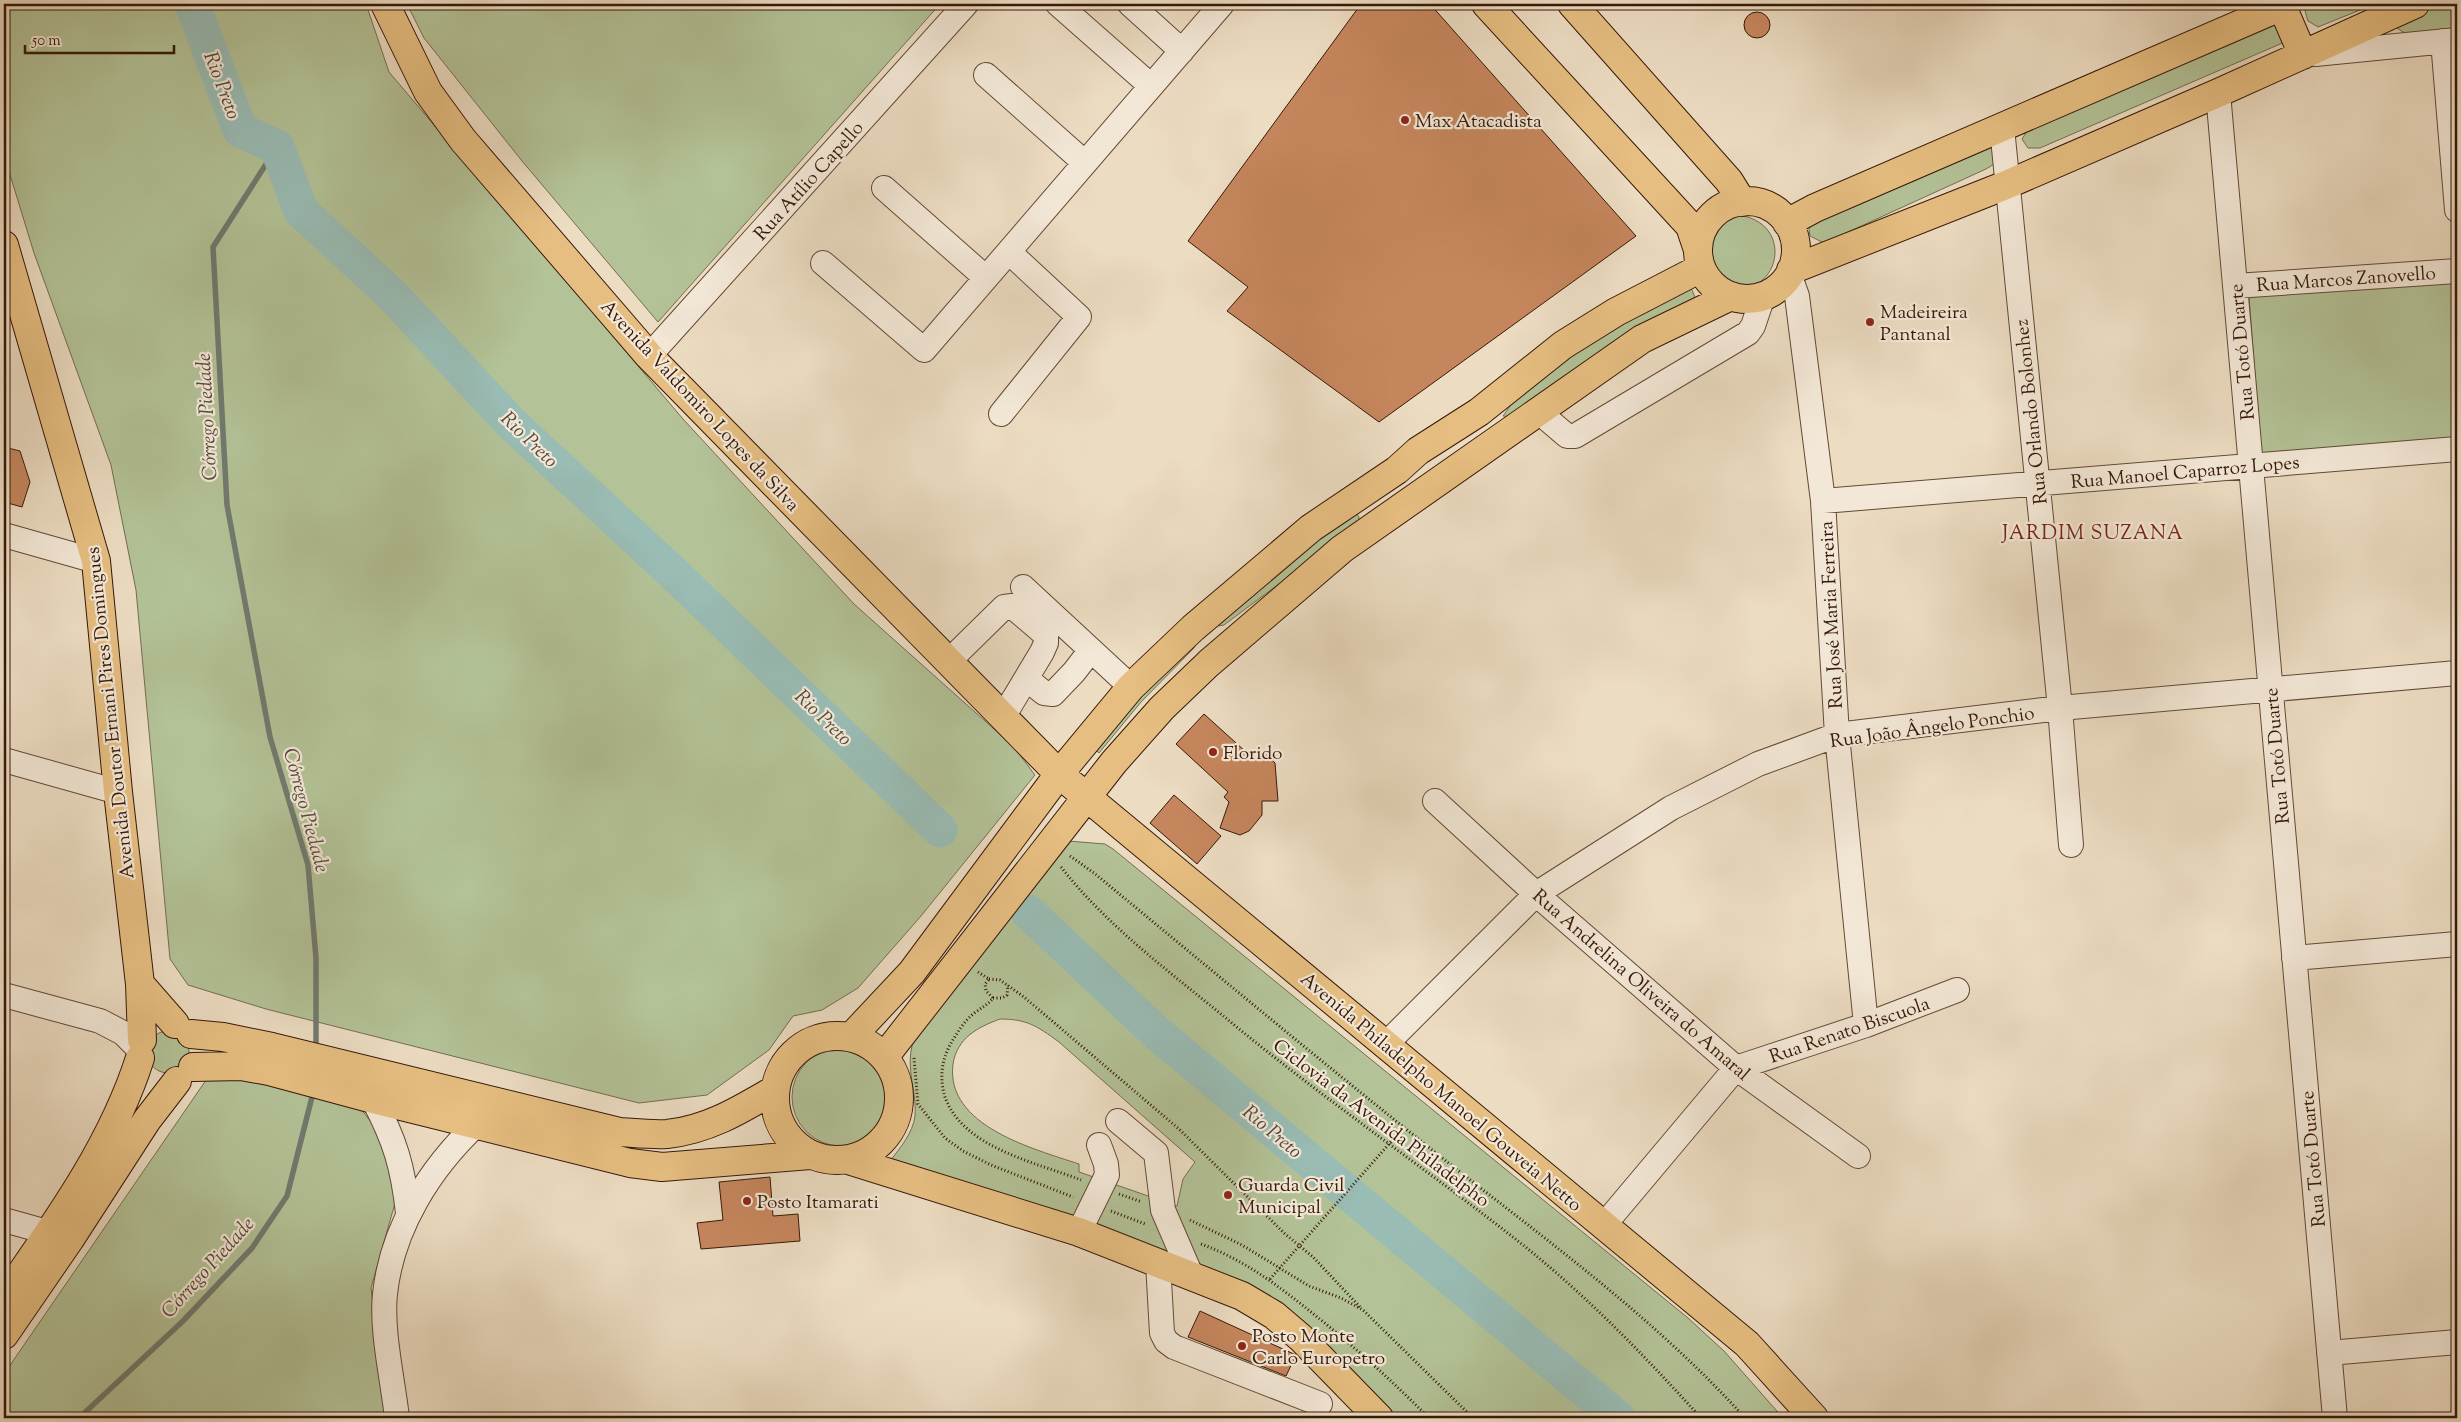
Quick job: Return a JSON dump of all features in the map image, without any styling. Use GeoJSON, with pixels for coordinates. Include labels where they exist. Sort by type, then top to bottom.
{"type":"FeatureCollection","features":[{"type":"Feature","properties":{"kind":"main road","name":"Avenida Valdomiro Lopes da Silva"},"geometry":{"type":"LineString","coordinates":[[385,4],[428,92],[463,140],[650,356],[1058,774]]}},
{"type":"Feature","properties":{"kind":"main road"},"geometry":{"type":"LineString","coordinates":[[1486,4],[1690,226],[1700,259],[1712,285],[1731,296],[1748,298],[1784,284],[2218,93],[2415,4]]}},
{"type":"Feature","properties":{"kind":"main road"},"geometry":{"type":"LineString","coordinates":[[1572,4],[1729,181],[1742,202]]}},
{"type":"Feature","properties":{"kind":"main road"},"geometry":{"type":"LineString","coordinates":[[1787,223],[1815,208],[2285,5],[2303,55]]}},
{"type":"Feature","properties":{"kind":"main road"},"geometry":{"type":"LineString","coordinates":[[1700,259],[1701,233],[1713,215],[1722,208],[1742,202],[1758,203],[1770,208],[1787,223],[1793,236],[1796,248],[1784,284]]}},
{"type":"Feature","properties":{"kind":"main road","name":"Avenida Doutor Ernani Pires Domingues"},"geometry":{"type":"LineString","coordinates":[[4,245],[96,561],[118,792],[140,984],[140,1049],[133,1078],[59,1236],[4,1335]]}},
{"type":"Feature","properties":{"kind":"main road"},"geometry":{"type":"LineString","coordinates":[[852,1036],[912,972],[1058,774],[1131,687],[1193,628],[1312,528],[1397,470],[1418,451],[1479,412],[1563,345],[1700,259]]}},
{"type":"Feature","properties":{"kind":"main road"},"geometry":{"type":"LineString","coordinates":[[885,1056],[972,946],[1051,854],[1085,797],[1142,728],[1220,654],[1342,550],[1642,339],[1731,296]]}},
{"type":"Feature","properties":{"kind":"main road"},"geometry":{"type":"LineString","coordinates":[[1459,468],[1483,433],[1484,426],[1479,412]]}},
{"type":"Feature","properties":{"kind":"main road"},"geometry":{"type":"LineString","coordinates":[[1364,535],[1372,504],[1397,470]]}},
{"type":"Feature","properties":{"kind":"main road"},"geometry":{"type":"LineString","coordinates":[[1193,628],[1220,654]]}},
{"type":"Feature","properties":{"kind":"main road","name":"Avenida Philadelpho Manoel Gouveia Netto"},"geometry":{"type":"LineString","coordinates":[[1058,774],[1747,1344],[1814,1418]]}},
{"type":"Feature","properties":{"kind":"main road"},"geometry":{"type":"LineString","coordinates":[[140,984],[183,1029],[198,1050],[185,1074]]}},
{"type":"Feature","properties":{"kind":"main road"},"geometry":{"type":"LineString","coordinates":[[271,1059],[158,1080],[149,1075],[140,1049],[148,1032],[156,1026],[223,1037],[271,1059],[477,1124],[630,1163],[662,1167],[810,1155],[828,1160],[848,1160],[1079,1232],[1242,1296],[1274,1315],[1334,1370],[1379,1418]]}},
{"type":"Feature","properties":{"kind":"main road"},"geometry":{"type":"LineString","coordinates":[[810,1155],[789,1139],[776,1116],[774,1090],[783,1065],[801,1046],[825,1036],[852,1036],[870,1044],[885,1056],[898,1080],[900,1106],[891,1131],[872,1150],[848,1160]]}},
{"type":"Feature","properties":{"kind":"main road","name":"Avenida Doutor Ernani Pires Domingues"},"geometry":{"type":"LineString","coordinates":[[4,1298],[59,1236],[147,1120],[185,1074]]}},
{"type":"Feature","properties":{"kind":"main road"},"geometry":{"type":"LineString","coordinates":[[357,1086],[573,1122],[620,1132],[666,1134],[704,1127],[774,1090]]}},
{"type":"Feature","properties":{"kind":"street","name":"Rua Atílio Capello"},"geometry":{"type":"LineString","coordinates":[[650,356],[966,4]]}},
{"type":"Feature","properties":{"kind":"street"},"geometry":{"type":"LineString","coordinates":[[1058,4],[1151,86]]}},
{"type":"Feature","properties":{"kind":"street"},"geometry":{"type":"LineString","coordinates":[[1130,4],[1182,51]]}},
{"type":"Feature","properties":{"kind":"street"},"geometry":{"type":"LineString","coordinates":[[822,263],[924,350],[1222,4]]}},
{"type":"Feature","properties":{"kind":"street"},"geometry":{"type":"LineString","coordinates":[[2303,55],[2450,40],[2457,210]]}},
{"type":"Feature","properties":{"kind":"street"},"geometry":{"type":"LineString","coordinates":[[986,75],[1085,163]]}},
{"type":"Feature","properties":{"kind":"street","name":"Rua Totó Duarte"},"geometry":{"type":"LineString","coordinates":[[2218,93],[2335,1418]]}},
{"type":"Feature","properties":{"kind":"street","name":"Rua Orlando Bolonhez"},"geometry":{"type":"LineString","coordinates":[[2002,128],[2006,185],[2060,708],[2071,845]]}},
{"type":"Feature","properties":{"kind":"street"},"geometry":{"type":"LineString","coordinates":[[884,188],[986,278]]}},
{"type":"Feature","properties":{"kind":"street"},"geometry":{"type":"LineString","coordinates":[[1000,414],[1079,317],[1009,252]]}},
{"type":"Feature","properties":{"kind":"street","name":"Rua Marcos Zanovello"},"geometry":{"type":"LineString","coordinates":[[2235,286],[2457,271]]}},
{"type":"Feature","properties":{"kind":"street"},"geometry":{"type":"LineString","coordinates":[[1538,412],[1567,436],[1575,436],[1748,333],[1784,284]]}},
{"type":"Feature","properties":{"kind":"street","name":"Rua José Maria Ferreira"},"geometry":{"type":"LineString","coordinates":[[1784,284],[1823,501],[1836,736],[1866,1025]]}},
{"type":"Feature","properties":{"kind":"street","name":"Rua Manoel Caparroz Lopes"},"geometry":{"type":"LineString","coordinates":[[1823,501],[2457,449]]}},
{"type":"Feature","properties":{"kind":"street"},"geometry":{"type":"LineString","coordinates":[[4,535],[96,561]]}},
{"type":"Feature","properties":{"kind":"street"},"geometry":{"type":"LineString","coordinates":[[1023,587],[1131,687]]}},
{"type":"Feature","properties":{"kind":"street"},"geometry":{"type":"LineString","coordinates":[[949,661],[1004,607],[1012,606],[1046,635],[1046,643],[1042,652],[1003,717]]}},
{"type":"Feature","properties":{"kind":"street"},"geometry":{"type":"LineString","coordinates":[[1027,679],[1044,693],[1053,694],[1091,650]]}},
{"type":"Feature","properties":{"kind":"street","name":"Rua João Ângelo Ponchio"},"geometry":{"type":"LineString","coordinates":[[1386,1044],[1536,894],[1671,808],[1758,764],[1836,736],[2060,708],[2457,673]]}},
{"type":"Feature","properties":{"kind":"street"},"geometry":{"type":"LineString","coordinates":[[4,760],[118,792]]}},
{"type":"Feature","properties":{"kind":"street","name":"Rua Andrelina Oliveira do Amaral"},"geometry":{"type":"LineString","coordinates":[[1435,801],[1536,894],[1736,1068],[1858,1156]]}},
{"type":"Feature","properties":{"kind":"street"},"geometry":{"type":"LineString","coordinates":[[2294,958],[2457,944]]}},
{"type":"Feature","properties":{"kind":"street","name":"Rua Renato Biscuola"},"geometry":{"type":"LineString","coordinates":[[1736,1068],[1866,1025],[1958,990]]}},
{"type":"Feature","properties":{"kind":"street"},"geometry":{"type":"LineString","coordinates":[[4,995],[100,1021],[123,1033],[140,1049]]}},
{"type":"Feature","properties":{"kind":"street"},"geometry":{"type":"LineString","coordinates":[[1604,1225],[1736,1068]]}},
{"type":"Feature","properties":{"kind":"street"},"geometry":{"type":"LineString","coordinates":[[357,1086],[395,1144],[403,1172],[408,1213]]}},
{"type":"Feature","properties":{"kind":"street"},"geometry":{"type":"LineString","coordinates":[[1118,1121],[1156,1153],[1163,1210],[1191,1275]]}},
{"type":"Feature","properties":{"kind":"street"},"geometry":{"type":"LineString","coordinates":[[397,1418],[385,1324],[384,1295],[391,1259],[408,1213],[446,1154],[477,1124]]}},
{"type":"Feature","properties":{"kind":"street"},"geometry":{"type":"LineString","coordinates":[[1079,1232],[1107,1175],[1106,1164],[1099,1145]]}},
{"type":"Feature","properties":{"kind":"street"},"geometry":{"type":"LineString","coordinates":[[4,1220],[59,1236]]}},
{"type":"Feature","properties":{"kind":"street"},"geometry":{"type":"LineString","coordinates":[[1158,1263],[1162,1333],[1166,1341],[1174,1347],[1321,1411],[1334,1370]]}},
{"type":"Feature","properties":{"kind":"street"},"geometry":{"type":"LineString","coordinates":[[2329,1353],[2457,1342]]}},
{"type":"Feature","properties":{"kind":"path"},"geometry":{"type":"LineString","coordinates":[[1051,854],[1064,852],[1094,873],[1312,1055],[1586,1271],[1689,1359],[1745,1418]]}},
{"type":"Feature","properties":{"kind":"path","name":"Ciclovia da Avenida Philadelpho"},"geometry":{"type":"LineString","coordinates":[[1051,854],[1089,899],[1160,963],[1287,1069],[1518,1242],[1613,1324],[1701,1418]]}},
{"type":"Feature","properties":{"kind":"path"},"geometry":{"type":"LineString","coordinates":[[989,978],[1000,980],[1008,985],[1179,1129],[1363,1310]]}},
{"type":"Feature","properties":{"kind":"path"},"geometry":{"type":"LineString","coordinates":[[993,998],[1002,998],[1007,995],[1008,985]]}},
{"type":"Feature","properties":{"kind":"path"},"geometry":{"type":"LineString","coordinates":[[1270,1279],[1404,1127]]}},
{"type":"Feature","properties":{"kind":"green space"},"geometry":{"type":"Polygon","coordinates":[[[4,4],[366,4],[389,72],[683,419],[854,604],[1013,746],[1035,775],[921,916],[858,988],[822,1010],[793,1016],[769,1050],[707,1095],[639,1103],[266,1009],[188,985],[170,959],[136,590],[111,465],[34,253],[4,155],[4,4]]]}},
{"type":"Feature","properties":{"kind":"green space"},"geometry":{"type":"Polygon","coordinates":[[[407,4],[940,4],[658,322],[522,161],[424,38],[407,4]]]}},
{"type":"Feature","properties":{"kind":"green space"},"geometry":{"type":"Polygon","coordinates":[[[2310,4],[2375,4],[2318,27],[2308,21],[2305,11],[2310,4]]]}},
{"type":"Feature","properties":{"kind":"green space"},"geometry":{"type":"Polygon","coordinates":[[[2435,4],[2457,4],[2457,30],[2408,35],[2395,27],[2401,19],[2435,4]]]}},
{"type":"Feature","properties":{"kind":"green space"},"geometry":{"type":"Polygon","coordinates":[[[2274,21],[2287,41],[2040,148],[2028,148],[2022,139],[2027,131],[2274,21]]]}},
{"type":"Feature","properties":{"kind":"green space"},"geometry":{"type":"Polygon","coordinates":[[[1990,143],[2000,151],[1999,161],[1986,169],[1824,243],[1810,236],[1809,229],[1814,221],[1990,143]]]}},
{"type":"Feature","properties":{"kind":"green space"},"geometry":{"type":"Polygon","coordinates":[[[1738,215],[1756,221],[1768,231],[1774,243],[1775,257],[1770,270],[1761,281],[1748,287],[1731,287],[1717,282],[1711,276],[1708,263],[1705,237],[1718,221],[1738,215]]]}},
{"type":"Feature","properties":{"kind":"green space"},"geometry":{"type":"Polygon","coordinates":[[[2451,280],[2457,340],[2457,441],[2261,455],[2249,296],[2451,280]]]}},
{"type":"Feature","properties":{"kind":"green space"},"geometry":{"type":"Polygon","coordinates":[[[1684,284],[1692,290],[1696,300],[1627,332],[1517,417],[1503,416],[1518,395],[1622,315],[1684,284]]]}},
{"type":"Feature","properties":{"kind":"green space"},"geometry":{"type":"Polygon","coordinates":[[[1348,512],[1355,512],[1359,517],[1359,524],[1224,625],[1219,626],[1213,621],[1348,512]]]}},
{"type":"Feature","properties":{"kind":"green space"},"geometry":{"type":"Polygon","coordinates":[[[1197,642],[1194,648],[1141,702],[1099,753],[1092,746],[1112,723],[1197,642]]]}},
{"type":"Feature","properties":{"kind":"green space"},"geometry":{"type":"Polygon","coordinates":[[[1068,841],[1105,844],[1688,1318],[1724,1351],[1783,1418],[1393,1418],[1301,1327],[890,1161],[902,1146],[914,1122],[915,1107],[910,1062],[913,1042],[1068,841]],[[1000,1019],[984,1026],[964,1040],[959,1047],[953,1064],[954,1085],[963,1104],[977,1119],[996,1132],[1039,1151],[1079,1164],[1079,1172],[1177,1206],[1183,1179],[1195,1162],[1059,1042],[1031,1024],[1000,1019]]]}},
{"type":"Feature","properties":{"kind":"green space"},"geometry":{"type":"Polygon","coordinates":[[[172,1031],[180,1034],[186,1040],[189,1052],[186,1064],[180,1070],[164,1073],[156,1070],[150,1064],[147,1048],[150,1040],[156,1034],[172,1031]]]}},
{"type":"Feature","properties":{"kind":"green space"},"geometry":{"type":"Polygon","coordinates":[[[841,1048],[860,1052],[876,1062],[886,1078],[890,1097],[886,1116],[876,1132],[860,1142],[841,1146],[822,1142],[806,1132],[796,1116],[792,1097],[796,1078],[806,1062],[822,1052],[841,1048]]]}},
{"type":"Feature","properties":{"kind":"green space"},"geometry":{"type":"Polygon","coordinates":[[[215,1067],[358,1105],[390,1147],[397,1196],[371,1288],[386,1418],[4,1418],[4,1374],[215,1067]]]}},
{"type":"Feature","properties":{"kind":"building","name":"Max Atacadista"},"geometry":{"type":"Polygon","coordinates":[[[1361,4],[1430,4],[1636,236],[1379,422],[1227,311],[1248,287],[1188,241],[1361,4]]]}},
{"type":"Feature","properties":{"kind":"building"},"geometry":{"type":"Polygon","coordinates":[[[1757,12],[1766,16],[1770,25],[1766,34],[1757,38],[1748,34],[1744,25],[1748,16],[1757,12]]]}},
{"type":"Feature","properties":{"kind":"building"},"geometry":{"type":"Polygon","coordinates":[[[4,447],[20,451],[30,482],[22,507],[4,502],[4,447]]]}},
{"type":"Feature","properties":{"kind":"building"},"geometry":{"type":"Polygon","coordinates":[[[1204,714],[1256,761],[1264,753],[1275,763],[1278,801],[1262,801],[1262,815],[1249,831],[1240,835],[1220,828],[1229,802],[1224,797],[1228,792],[1176,744],[1204,714]]]}},
{"type":"Feature","properties":{"kind":"building"},"geometry":{"type":"Polygon","coordinates":[[[1174,795],[1221,836],[1197,864],[1150,823],[1174,795]]]}},
{"type":"Feature","properties":{"kind":"building"},"geometry":{"type":"Polygon","coordinates":[[[770,1177],[773,1216],[798,1214],[800,1241],[701,1249],[697,1223],[723,1220],[719,1182],[770,1177]]]}},
{"type":"Feature","properties":{"kind":"building","name":"Posto Monte Carlo Europetro"},"geometry":{"type":"Polygon","coordinates":[[[1200,1311],[1296,1355],[1286,1376],[1188,1337],[1200,1311]]]}},
{"type":"Feature","properties":{"kind":"waterway","name":"Rio Preto"},"geometry":{"type":"LineString","coordinates":[[192,4],[240,130],[277,147],[301,211],[393,296],[510,422],[672,572],[940,830]]}},
{"type":"Feature","properties":{"kind":"waterway","name":"Córrego Piedade"},"geometry":{"type":"LineString","coordinates":[[277,147],[213,247],[227,505],[270,737],[308,865],[316,958],[316,1050]]}},
{"type":"Feature","properties":{"kind":"waterway","name":"Rio Preto"},"geometry":{"type":"LineString","coordinates":[[1028,912],[1158,1034],[1618,1418]]}},
{"type":"Feature","properties":{"kind":"waterway","name":"Córrego Piedade"},"geometry":{"type":"LineString","coordinates":[[79,1418],[183,1321],[252,1248],[287,1196],[314,1089]]}},
{"type":"Feature","properties":{"kind":"place","name":"Max Atacadista"},"geometry":{"type":"Point","coordinates":[1405,120]}},
{"type":"Feature","properties":{"kind":"place","name":"Madeireira Pantanal"},"geometry":{"type":"Point","coordinates":[1870,322]}},
{"type":"Feature","properties":{"kind":"place","name":"Florido"},"geometry":{"type":"Point","coordinates":[1213,752]}},
{"type":"Feature","properties":{"kind":"place","name":"Guarda Civil Municipal"},"geometry":{"type":"Point","coordinates":[1228,1195]}},
{"type":"Feature","properties":{"kind":"place","name":"Posto Itamarati"},"geometry":{"type":"Point","coordinates":[747,1201]}},
{"type":"Feature","properties":{"kind":"place","name":"Posto Monte Carlo Europetro"},"geometry":{"type":"Point","coordinates":[1242,1346]}},
{"type":"Feature","properties":{"kind":"district","name":"JARDIM SUZANA"},"geometry":{"type":"Point","coordinates":[2093,532]}}]}
